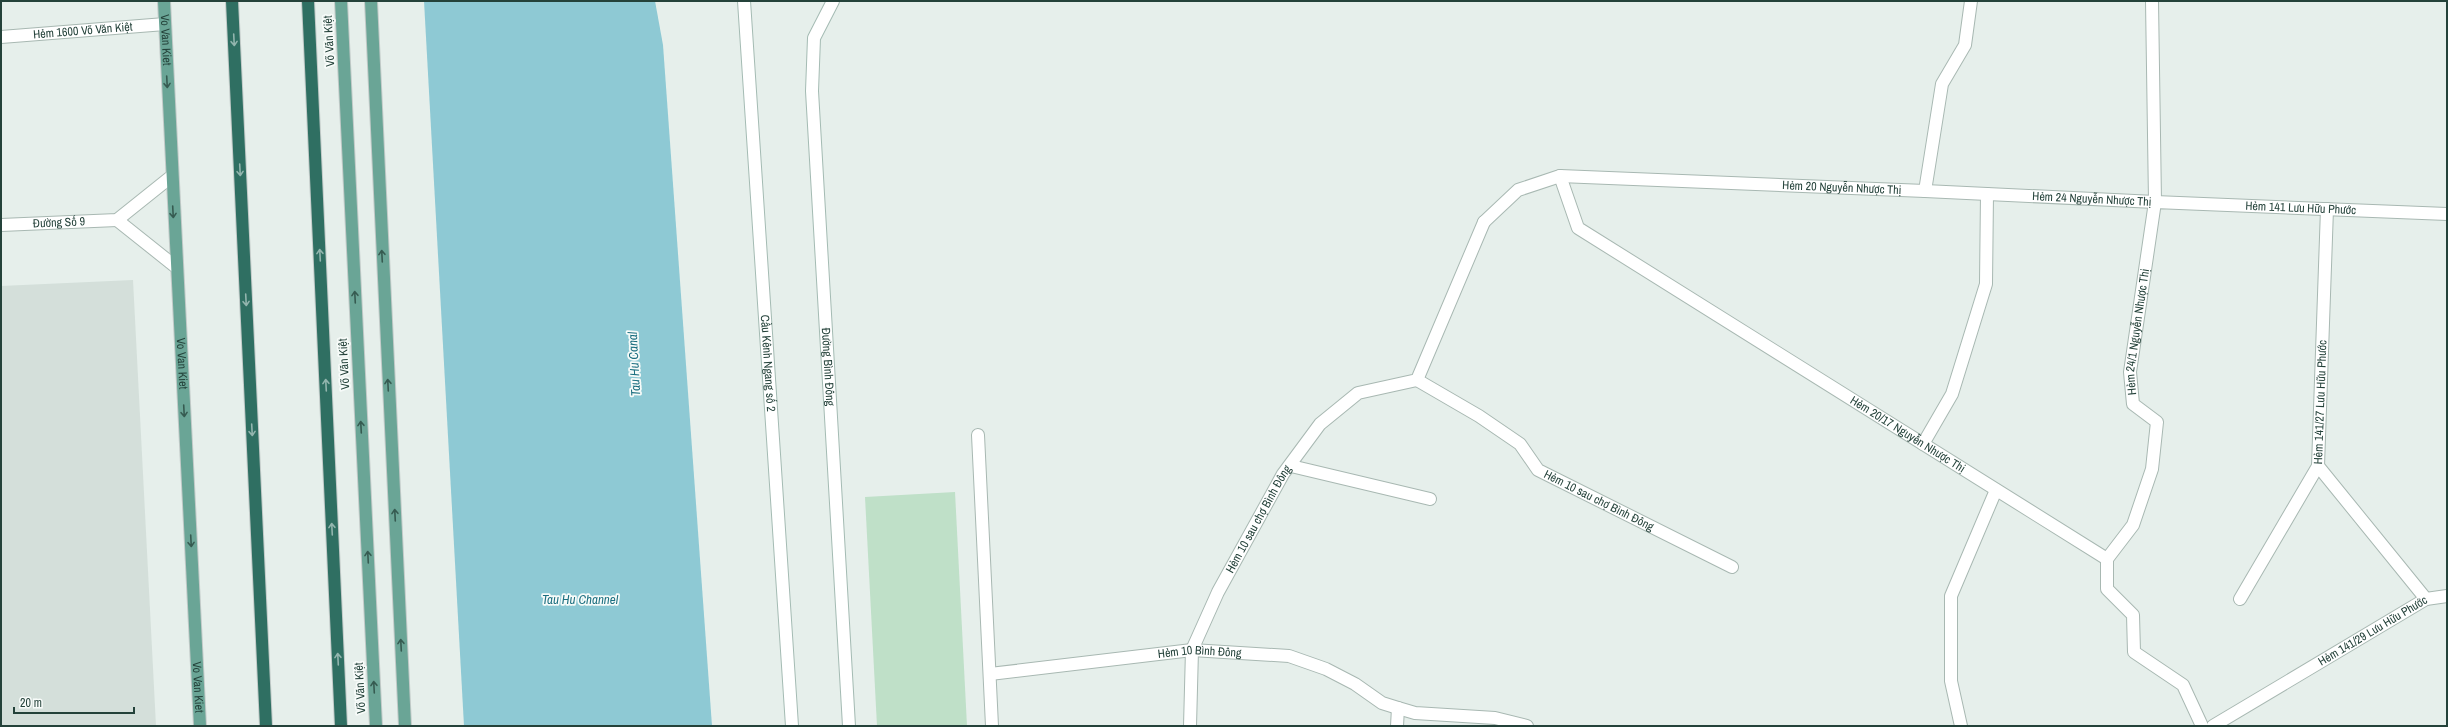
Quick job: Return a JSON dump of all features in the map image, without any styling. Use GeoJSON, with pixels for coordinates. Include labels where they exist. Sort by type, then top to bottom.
{"type":"FeatureCollection","features":[{"type":"Feature","properties":{"kind":"highway"},"geometry":{"type":"LineString","coordinates":[[232,1],[266,726]]}},
{"type":"Feature","properties":{"kind":"highway","name":"Võ Văn Kiệt"},"geometry":{"type":"LineString","coordinates":[[308,1],[341,726]]}},
{"type":"Feature","properties":{"kind":"main road","name":"Vo Van Kiet"},"geometry":{"type":"LineString","coordinates":[[164,1],[176,267],[200,726]]}},
{"type":"Feature","properties":{"kind":"main road","name":"Võ Văn Kiệt"},"geometry":{"type":"LineString","coordinates":[[341,1],[376,726]]}},
{"type":"Feature","properties":{"kind":"main road"},"geometry":{"type":"LineString","coordinates":[[371,1],[405,726]]}},
{"type":"Feature","properties":{"kind":"street","name":"Cầu Kênh Ngang số 2"},"geometry":{"type":"LineString","coordinates":[[744,1],[792,726]]}},
{"type":"Feature","properties":{"kind":"street"},"geometry":{"type":"LineString","coordinates":[[1925,191],[1942,84],[1964,45],[1971,1]]}},
{"type":"Feature","properties":{"kind":"street","name":"Hẻm 24 Nguyễn Nhược Thị"},"geometry":{"type":"LineString","coordinates":[[1925,191],[2155,202],[2152,1]]}},
{"type":"Feature","properties":{"kind":"street","name":"Đường Bình Đông"},"geometry":{"type":"LineString","coordinates":[[830,6],[814,38],[812,92],[849,726]]}},
{"type":"Feature","properties":{"kind":"street","name":"Hẻm 1600 Võ Văn Kiệt"},"geometry":{"type":"LineString","coordinates":[[1,37],[165,24]]}},
{"type":"Feature","properties":{"kind":"street"},"geometry":{"type":"LineString","coordinates":[[172,176],[117,220],[176,267]]}},
{"type":"Feature","properties":{"kind":"street"},"geometry":{"type":"LineString","coordinates":[[1418,380],[1484,222],[1518,190],[1560,176]]}},
{"type":"Feature","properties":{"kind":"street","name":"Hẻm 20 Nguyễn Nhược Thị"},"geometry":{"type":"LineString","coordinates":[[1560,176],[1925,191]]}},
{"type":"Feature","properties":{"kind":"street","name":"Hẻm 20/17 Nguyễn Nhược Thị"},"geometry":{"type":"LineString","coordinates":[[1560,176],[1578,228],[2107,559]]}},
{"type":"Feature","properties":{"kind":"street"},"geometry":{"type":"LineString","coordinates":[[1923,444],[1952,394],[1986,284],[1987,194]]}},
{"type":"Feature","properties":{"kind":"street","name":"Hẻm 141 Lưu Hữu Phước"},"geometry":{"type":"LineString","coordinates":[[2155,202],[2447,214]]}},
{"type":"Feature","properties":{"kind":"street","name":"Hẻm 24/1 Nguyễn Nhược Thị"},"geometry":{"type":"LineString","coordinates":[[2107,559],[2133,525],[2152,469],[2157,422],[2133,404],[2130,372],[2155,202]]}},
{"type":"Feature","properties":{"kind":"street","name":"Hẻm 141/27 Lưu Hữu Phước"},"geometry":{"type":"LineString","coordinates":[[2240,599],[2318,466],[2327,209]]}},
{"type":"Feature","properties":{"kind":"street","name":"Đường Số 9"},"geometry":{"type":"LineString","coordinates":[[1,225],[117,220]]}},
{"type":"Feature","properties":{"kind":"street","name":"Hẻm 10 sau chợ Bình Đông"},"geometry":{"type":"LineString","coordinates":[[1190,726],[1192,650],[1218,592],[1283,474],[1291,466],[1320,424],[1358,393],[1418,380],[1479,416],[1520,444],[1538,470],[1732,567]]}},
{"type":"Feature","properties":{"kind":"street"},"geometry":{"type":"LineString","coordinates":[[978,435],[992,726]]}},
{"type":"Feature","properties":{"kind":"street"},"geometry":{"type":"LineString","coordinates":[[1291,466],[1430,499]]}},
{"type":"Feature","properties":{"kind":"street","name":"Hẻm 141/29 Lưu Hữu Phước"},"geometry":{"type":"LineString","coordinates":[[2213,726],[2426,599],[2318,466]]}},
{"type":"Feature","properties":{"kind":"street"},"geometry":{"type":"LineString","coordinates":[[1961,726],[1951,681],[1951,596],[1996,490]]}},
{"type":"Feature","properties":{"kind":"street"},"geometry":{"type":"LineString","coordinates":[[2107,559],[2107,589],[2133,615],[2134,652],[2183,685],[2202,726]]}},
{"type":"Feature","properties":{"kind":"street"},"geometry":{"type":"LineString","coordinates":[[2426,599],[2447,596]]}},
{"type":"Feature","properties":{"kind":"street","name":"Hẻm 10 Bình Đông"},"geometry":{"type":"LineString","coordinates":[[990,674],[1192,650],[1289,656],[1326,669],[1355,684],[1382,703],[1398,708],[1415,713],[1496,718],[1527,726]]}},
{"type":"Feature","properties":{"kind":"street"},"geometry":{"type":"LineString","coordinates":[[1397,726],[1398,708]]}},
{"type":"Feature","properties":{"kind":"shaded area"},"geometry":{"type":"Polygon","coordinates":[[[133,280],[156,726],[1,726],[1,286],[133,280]]]}},
{"type":"Feature","properties":{"kind":"green space"},"geometry":{"type":"Polygon","coordinates":[[[955,492],[967,726],[877,726],[865,497],[955,492]]]}},
{"type":"Feature","properties":{"kind":"water","name":"Tau Hu Channel"},"geometry":{"type":"Polygon","coordinates":[[[424,1],[655,1],[663,45],[712,726],[464,726],[424,1]]]}},
{"type":"Feature","properties":{"kind":"water label","name":"Tau Hu Canal"},"geometry":{"type":"Point","coordinates":[634,364]}}]}
